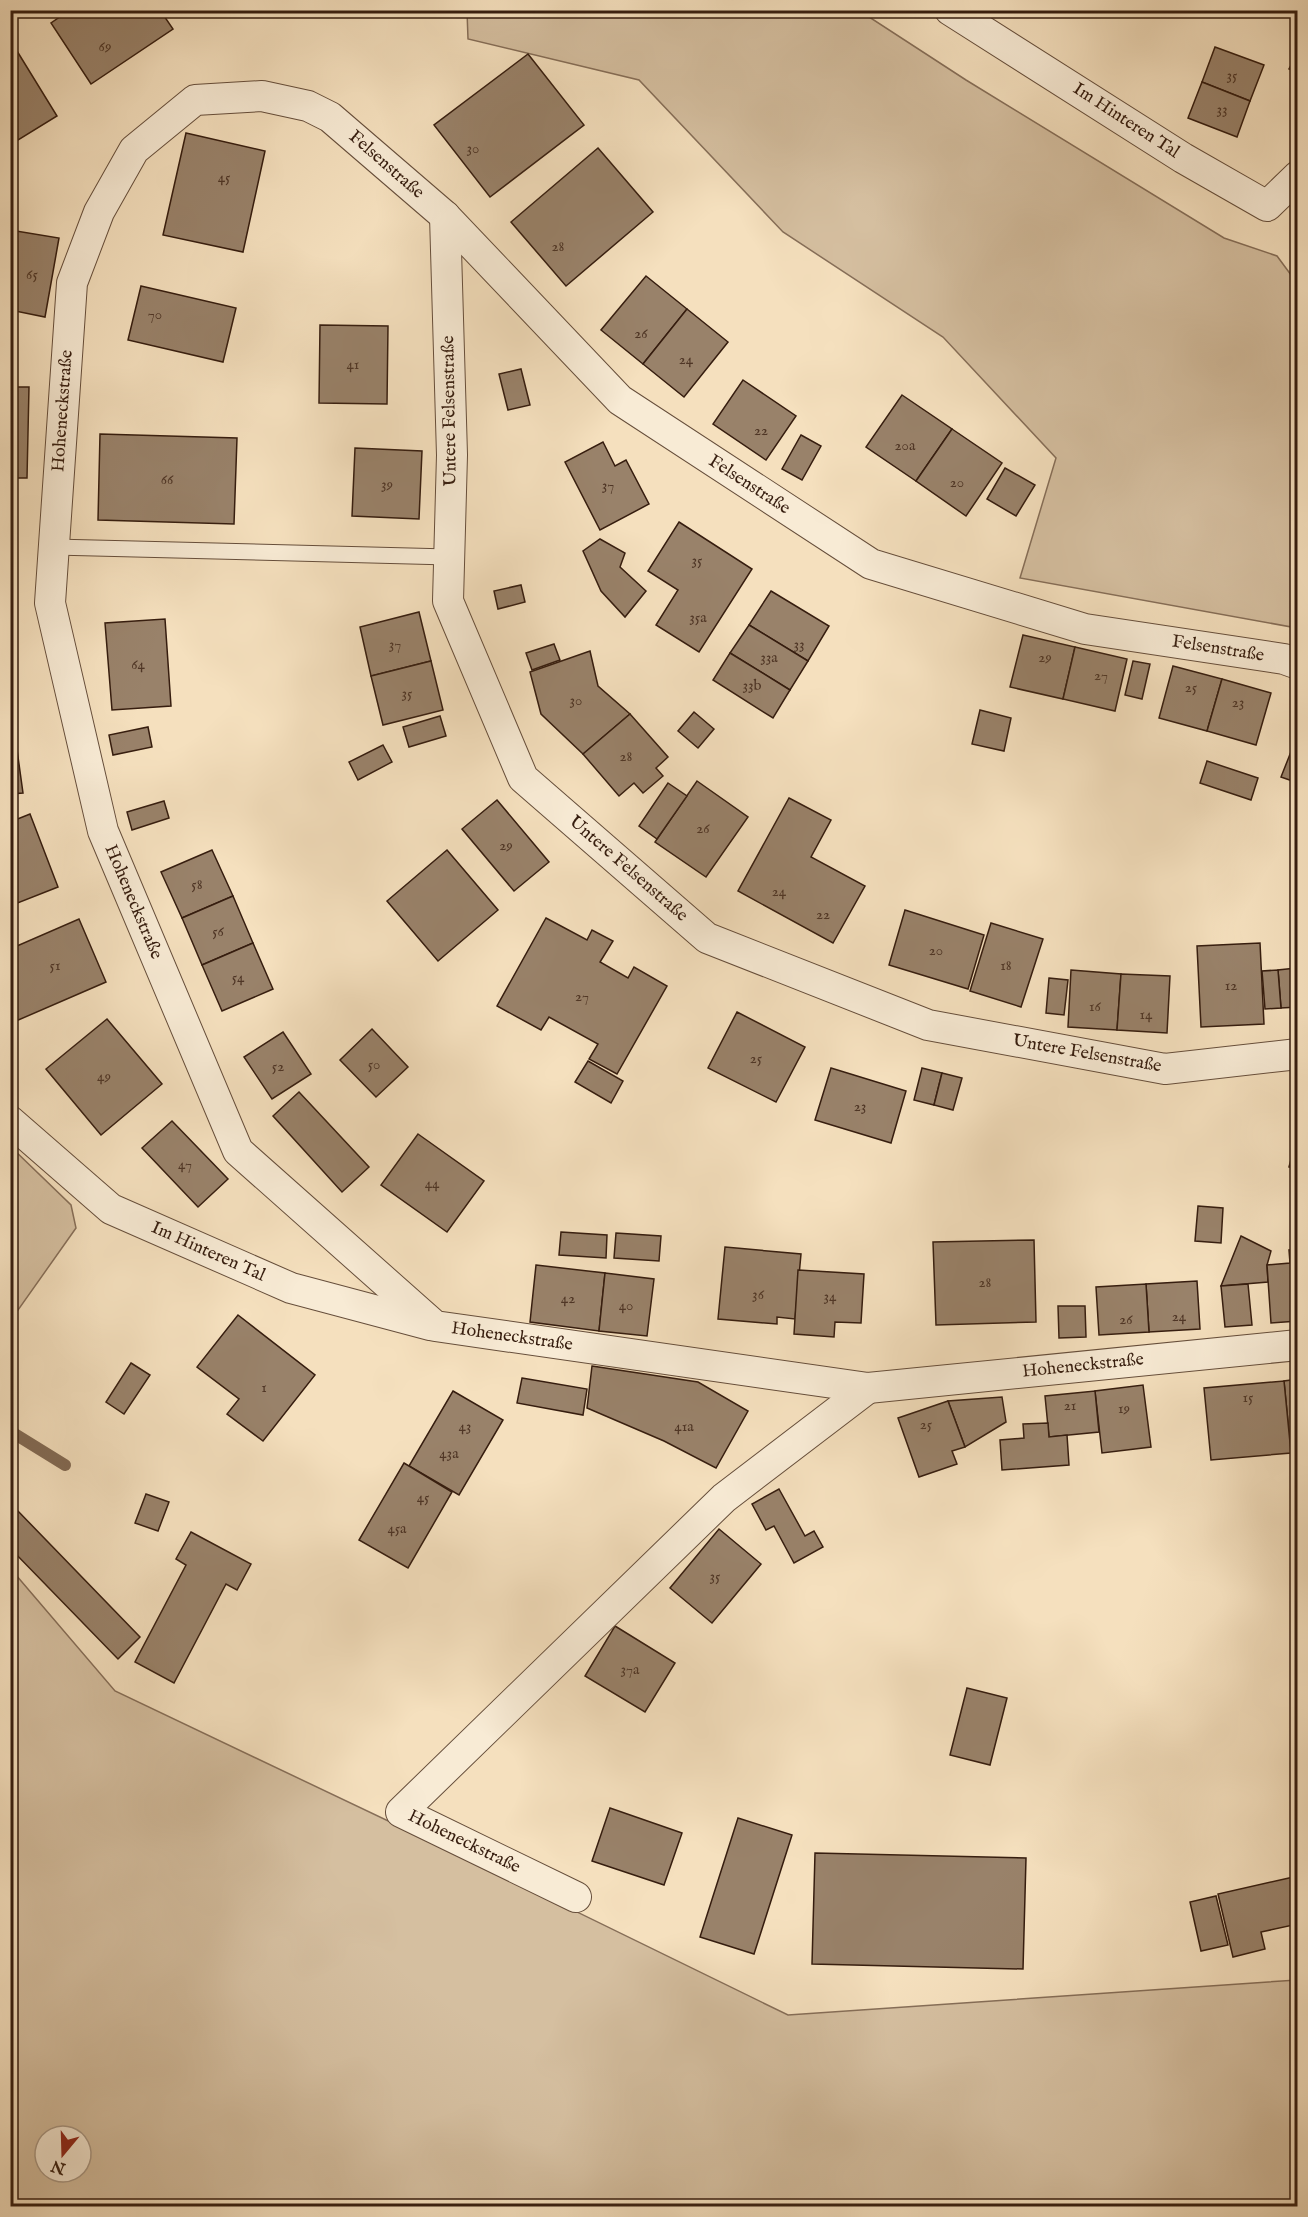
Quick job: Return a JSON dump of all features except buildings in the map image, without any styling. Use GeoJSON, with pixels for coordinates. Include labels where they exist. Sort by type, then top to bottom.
{"type":"FeatureCollection","features":[{"type":"Feature","properties":{"kind":"street","name":"Im Hinteren Tal"},"geometry":{"type":"LineString","coordinates":[[950,10],[1183,158],[1267,206],[1298,176]]}},
{"type":"Feature","properties":{"kind":"street","name":"Hoheneckstraße"},"geometry":{"type":"LineString","coordinates":[[308,106],[262,96],[195,100],[134,150],[128,160],[99,212],[72,283],[54,547],[51,603],[103,831],[238,1151],[435,1326],[868,1388],[1298,1345]]}},
{"type":"Feature","properties":{"kind":"street","name":"Felsenstraße"},"geometry":{"type":"LineString","coordinates":[[308,106],[330,117],[445,216],[620,400],[871,564],[1085,629],[1284,659],[1298,664]]}},
{"type":"Feature","properties":{"kind":"street","name":"Untere Felsenstraße"},"geometry":{"type":"LineString","coordinates":[[445,216],[452,455],[448,601],[523,778],[707,938],[928,1025],[1165,1069],[1298,1054]]}},
{"type":"Feature","properties":{"kind":"street","name":"Im Hinteren Tal"},"geometry":{"type":"LineString","coordinates":[[10,1121],[111,1209],[291,1288],[435,1326]]}},
{"type":"Feature","properties":{"kind":"street","name":"Hoheneckstraße"},"geometry":{"type":"LineString","coordinates":[[576,1897],[401,1812],[724,1498],[868,1388]]}},
{"type":"Feature","properties":{"kind":"lane"},"geometry":{"type":"LineString","coordinates":[[54,547],[449,556]]}},
{"type":"Feature","properties":{"kind":"shaded area"},"geometry":{"type":"Polygon","coordinates":[[[467,11],[860,11],[966,80],[1224,238],[1277,256],[1297,283],[1297,628],[1020,578],[1056,458],[943,337],[783,232],[639,80],[468,39],[467,11]]]}},
{"type":"Feature","properties":{"kind":"shaded area"},"geometry":{"type":"Polygon","coordinates":[[[11,1147],[71,1205],[76,1228],[11,1320],[11,1147]]]}},
{"type":"Feature","properties":{"kind":"shaded area"},"geometry":{"type":"Polygon","coordinates":[[[10,1568],[115,1691],[485,1867],[788,2015],[1297,1980],[1297,2206],[11,2206],[10,1568]]]}},
{"type":"Feature","properties":{"kind":"waterway"},"geometry":{"type":"LineString","coordinates":[[10,1431],[65,1465]]}}]}
